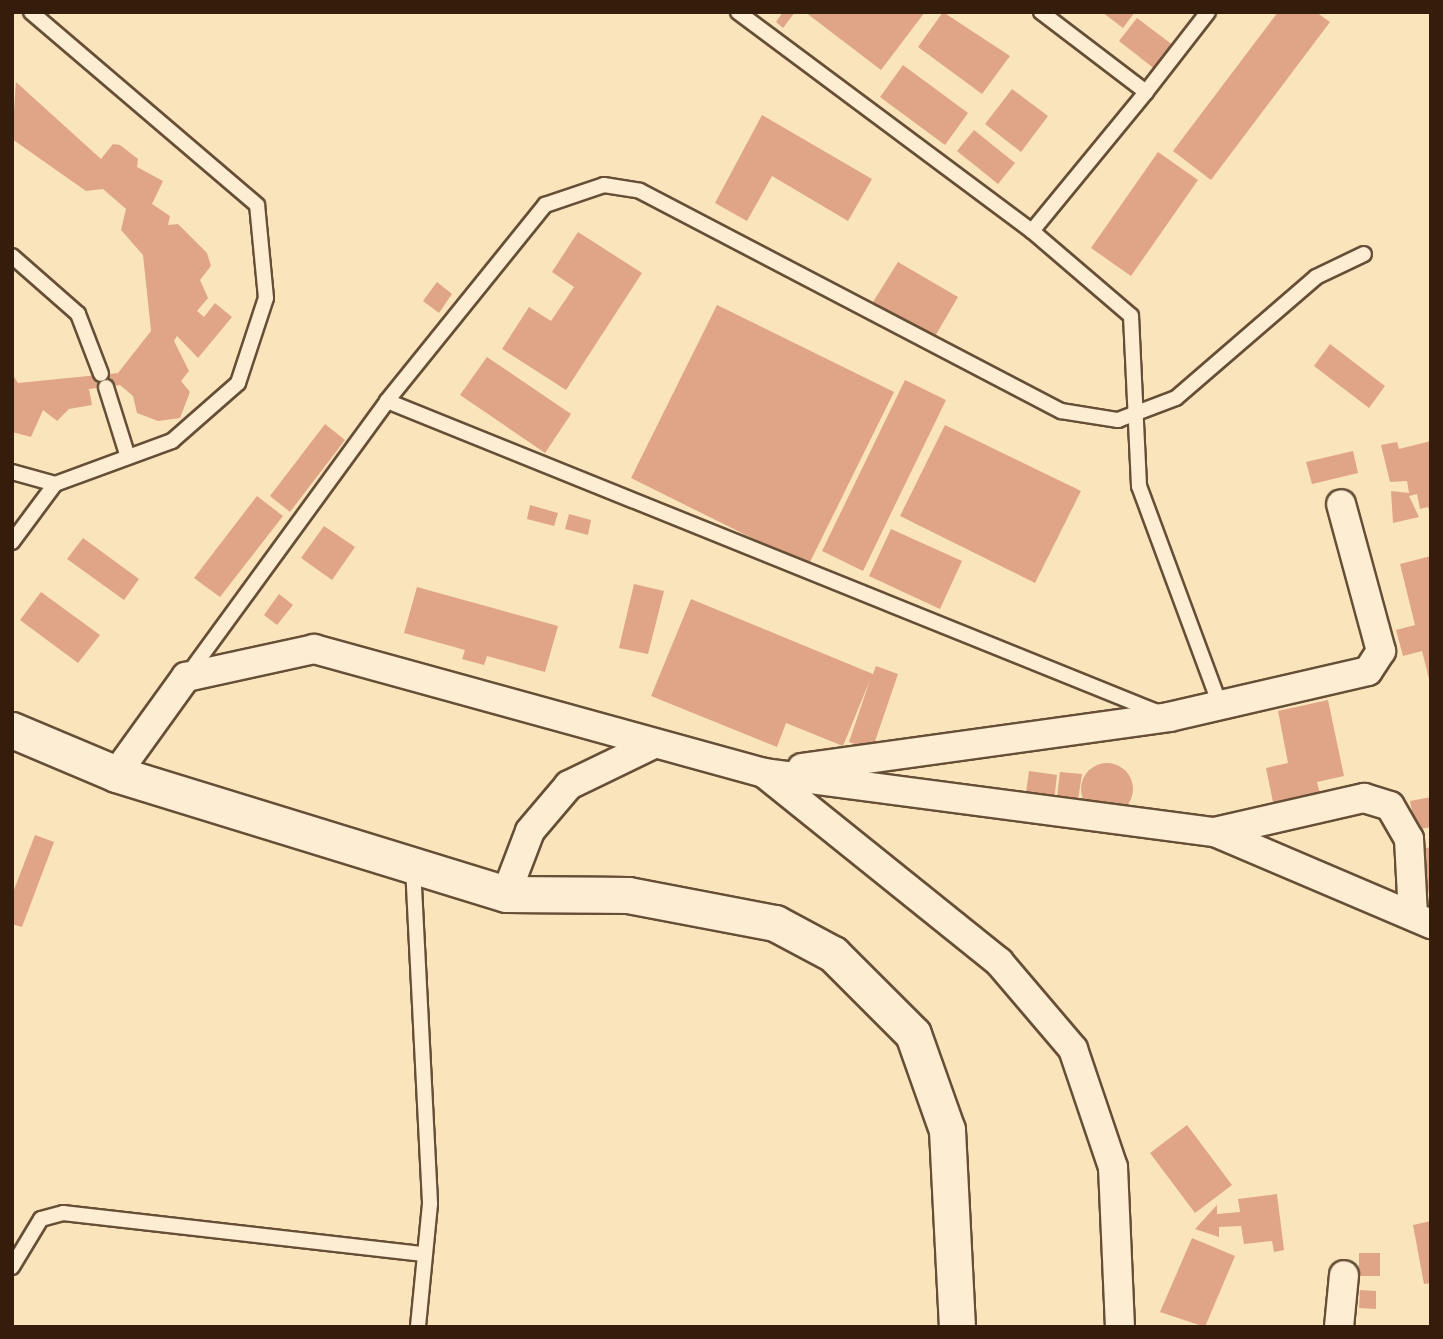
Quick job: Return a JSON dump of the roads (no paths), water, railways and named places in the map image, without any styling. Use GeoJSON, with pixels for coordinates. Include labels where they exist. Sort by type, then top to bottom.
{"type":"FeatureCollection","features":[{"type":"Feature","properties":{"kind":"street"},"geometry":{"type":"LineString","coordinates":[[764,773],[1169,716],[1368,671],[1381,651],[1340,503]]}},
{"type":"Feature","properties":{"kind":"street"},"geometry":{"type":"LineString","coordinates":[[116,774],[186,677],[314,649],[764,773],[1215,832],[1422,920]]}},
{"type":"Feature","properties":{"kind":"street"},"geometry":{"type":"LineString","coordinates":[[12,730],[116,774],[506,894],[628,895],[775,923],[833,954],[913,1034],[947,1130],[957,1327]]}},
{"type":"Feature","properties":{"kind":"street"},"geometry":{"type":"LineString","coordinates":[[506,894],[530,831],[569,785],[654,744]]}},
{"type":"Feature","properties":{"kind":"street"},"geometry":{"type":"LineString","coordinates":[[764,773],[999,962],[1073,1049],[1113,1167],[1120,1327]]}},
{"type":"Feature","properties":{"kind":"street"},"geometry":{"type":"LineString","coordinates":[[1215,832],[1364,798],[1390,807],[1409,839],[1422,920]]}},
{"type":"Feature","properties":{"kind":"street"},"geometry":{"type":"LineString","coordinates":[[1339,1327],[1344,1275]]}},
{"type":"Feature","properties":{"kind":"lane"},"geometry":{"type":"LineString","coordinates":[[12,542],[55,484],[172,441],[238,383],[266,298],[257,205],[226,173],[31,12]]}},
{"type":"Feature","properties":{"kind":"lane"},"geometry":{"type":"LineString","coordinates":[[738,12],[1032,231],[1131,316],[1140,417],[1139,486],[1220,705]]}},
{"type":"Feature","properties":{"kind":"lane"},"geometry":{"type":"LineString","coordinates":[[1041,12],[1146,92]]}},
{"type":"Feature","properties":{"kind":"lane"},"geometry":{"type":"LineString","coordinates":[[1032,231],[1208,12]]}},
{"type":"Feature","properties":{"kind":"lane"},"geometry":{"type":"LineString","coordinates":[[186,677],[387,401],[545,205],[604,185],[640,191],[1061,411],[1118,421],[1140,417],[1176,398],[1316,278],[1364,254]]}},
{"type":"Feature","properties":{"kind":"lane"},"geometry":{"type":"LineString","coordinates":[[12,256],[78,314],[104,381],[128,457]]}},
{"type":"Feature","properties":{"kind":"lane"},"geometry":{"type":"LineString","coordinates":[[387,401],[1169,716]]}},
{"type":"Feature","properties":{"kind":"lane"},"geometry":{"type":"LineString","coordinates":[[12,472],[55,484]]}},
{"type":"Feature","properties":{"kind":"lane"},"geometry":{"type":"LineString","coordinates":[[412,865],[430,1204],[418,1327]]}},
{"type":"Feature","properties":{"kind":"lane"},"geometry":{"type":"LineString","coordinates":[[12,1267],[41,1219],[63,1213],[424,1254]]}}]}
